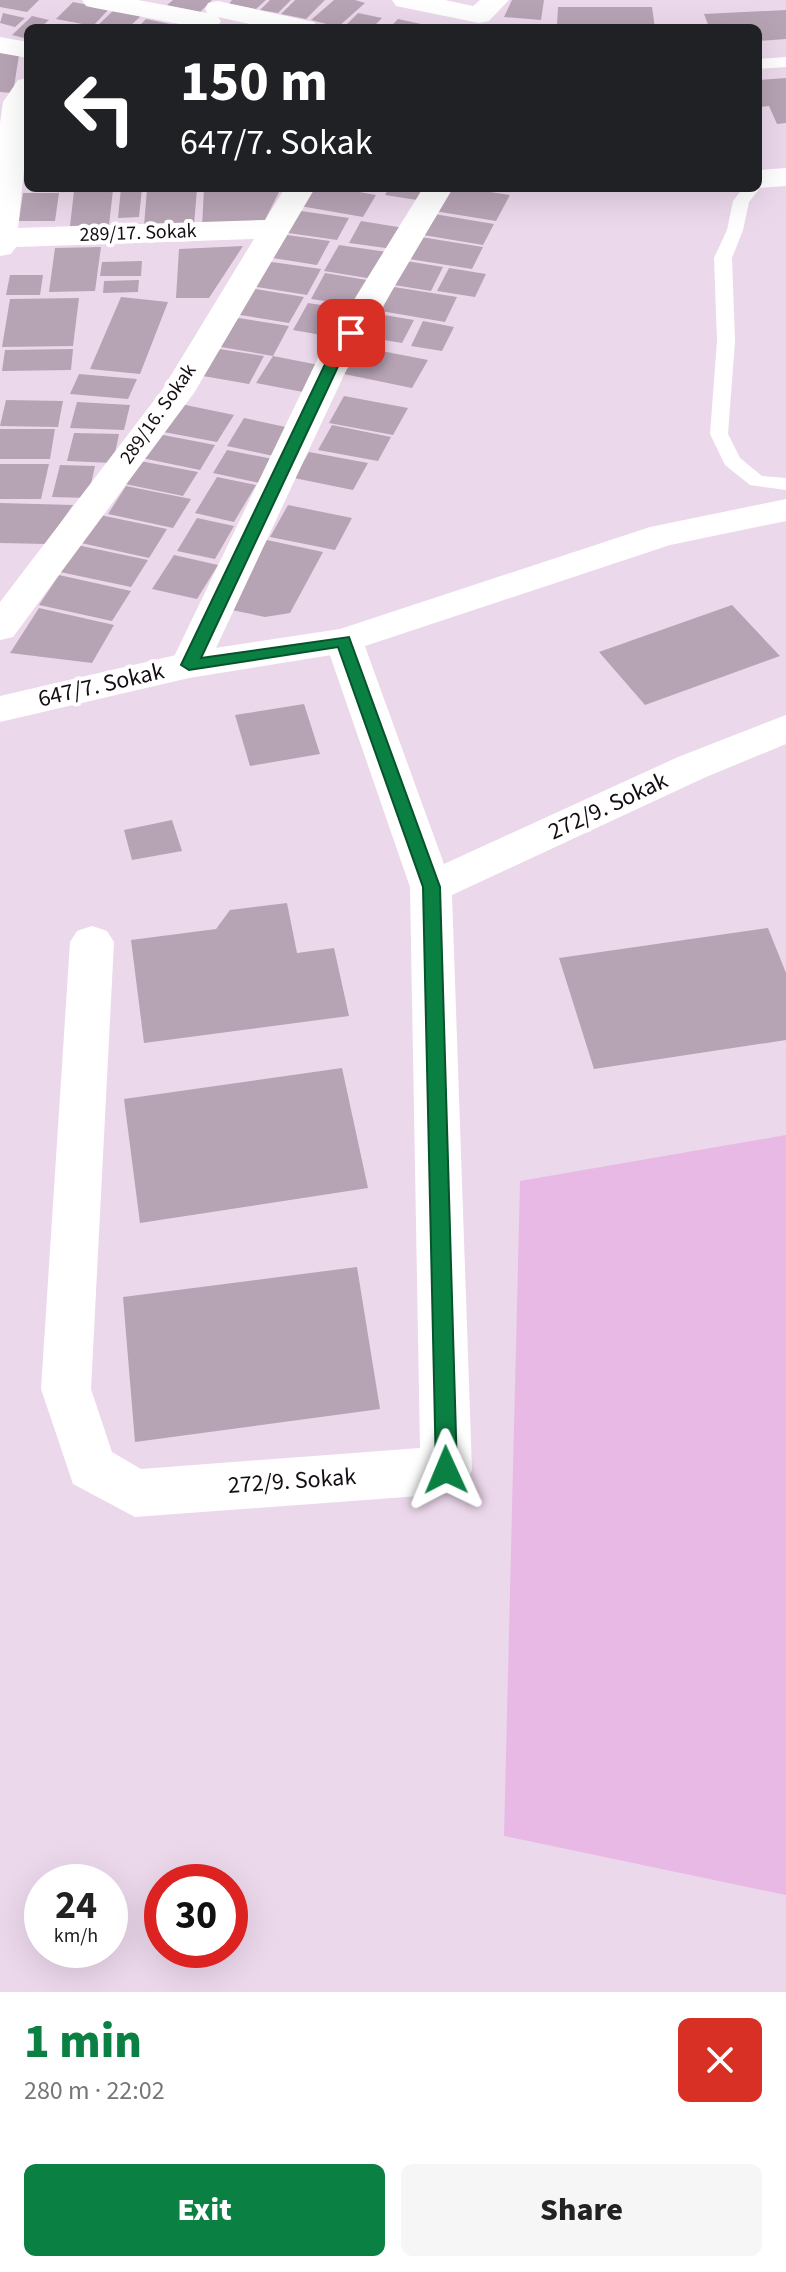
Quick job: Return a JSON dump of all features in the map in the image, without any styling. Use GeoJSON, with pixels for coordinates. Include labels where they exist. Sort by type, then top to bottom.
{"type":"FeatureCollection","features":[{"type":"Feature","properties":{"kind":"street"},"geometry":{"type":"LineString","coordinates":[[95,0],[278,24]]}},
{"type":"Feature","properties":{"kind":"street"},"geometry":{"type":"LineString","coordinates":[[405,0],[488,8]]}},
{"type":"Feature","properties":{"kind":"street"},"geometry":{"type":"LineString","coordinates":[[0,45],[24,49]]}},
{"type":"Feature","properties":{"kind":"street"},"geometry":{"type":"LineString","coordinates":[[0,247],[3,180],[19,138],[15,96]]}},
{"type":"Feature","properties":{"kind":"street","name":"289/16. Sokak"},"geometry":{"type":"LineString","coordinates":[[0,628],[177,393],[298,192]]}},
{"type":"Feature","properties":{"kind":"street"},"geometry":{"type":"LineString","coordinates":[[189,665],[335,358],[436,192]]}},
{"type":"Feature","properties":{"kind":"street","name":"289/17. Sokak"},"geometry":{"type":"LineString","coordinates":[[1,238],[275,229]]}},
{"type":"Feature","properties":{"kind":"street"},"geometry":{"type":"LineString","coordinates":[[499,587],[663,535],[786,510]]}},
{"type":"Feature","properties":{"kind":"street"},"geometry":{"type":"LineString","coordinates":[[499,587],[786,534]]}},
{"type":"Feature","properties":{"kind":"street","name":"647/7. Sokak"},"geometry":{"type":"LineString","coordinates":[[1,706],[189,665],[344,641],[499,587]]}},
{"type":"Feature","properties":{"kind":"street","name":"272/9. Sokak"},"geometry":{"type":"LineString","coordinates":[[92,942],[66,1389],[91,1467],[135,1493],[446,1470],[431,887],[344,641]]}},
{"type":"Feature","properties":{"kind":"street","name":"272/9. Sokak"},"geometry":{"type":"LineString","coordinates":[[431,887],[692,767],[786,729]]}},
{"type":"Feature","properties":{"kind":"lane"},"geometry":{"type":"LineString","coordinates":[[762,64],[786,62]]}},
{"type":"Feature","properties":{"kind":"lane"},"geometry":{"type":"LineString","coordinates":[[751,192],[741,201],[735,230],[723,258],[726,341],[719,434],[732,461],[757,481],[786,484]]}},
{"type":"Feature","properties":{"kind":"shaded area"},"geometry":{"type":"Polygon","coordinates":[[[786,1135],[786,1895],[504,1836],[520,1181],[786,1135]]]}},
{"type":"Feature","properties":{"kind":"building"},"geometry":{"type":"Polygon","coordinates":[[[0,0],[39,0],[27,12],[0,7],[0,0]]]}},
{"type":"Feature","properties":{"kind":"building"},"geometry":{"type":"Polygon","coordinates":[[[173,0],[212,0],[200,12],[167,5],[173,0]]]}},
{"type":"Feature","properties":{"kind":"building"},"geometry":{"type":"Polygon","coordinates":[[[232,0],[266,0],[256,9],[229,4],[232,0]]]}},
{"type":"Feature","properties":{"kind":"building"},"geometry":{"type":"Polygon","coordinates":[[[270,0],[291,0],[278,13],[260,10],[270,0]]]}},
{"type":"Feature","properties":{"kind":"building"},"geometry":{"type":"Polygon","coordinates":[[[295,0],[325,0],[306,19],[281,14],[295,0]]]}},
{"type":"Feature","properties":{"kind":"building"},"geometry":{"type":"Polygon","coordinates":[[[334,0],[365,3],[341,24],[311,20],[334,0]]]}},
{"type":"Feature","properties":{"kind":"building"},"geometry":{"type":"Polygon","coordinates":[[[512,0],[544,0],[541,20],[504,17],[512,0]]]}},
{"type":"Feature","properties":{"kind":"building"},"geometry":{"type":"Polygon","coordinates":[[[73,2],[109,9],[95,24],[56,19],[73,2]]]}},
{"type":"Feature","properties":{"kind":"building"},"geometry":{"type":"Polygon","coordinates":[[[558,7],[652,7],[654,24],[557,24],[558,7]]]}},
{"type":"Feature","properties":{"kind":"building"},"geometry":{"type":"Polygon","coordinates":[[[115,9],[142,15],[132,24],[99,24],[115,9]]]}},
{"type":"Feature","properties":{"kind":"building"},"geometry":{"type":"Polygon","coordinates":[[[786,10],[786,39],[762,41],[762,24],[708,24],[704,14],[786,10]]]}},
{"type":"Feature","properties":{"kind":"building"},"geometry":{"type":"Polygon","coordinates":[[[3,13],[25,18],[15,27],[0,23],[3,13]]]}},
{"type":"Feature","properties":{"kind":"building"},"geometry":{"type":"Polygon","coordinates":[[[358,13],[382,18],[376,24],[347,24],[358,13]]]}},
{"type":"Feature","properties":{"kind":"building"},"geometry":{"type":"Polygon","coordinates":[[[32,16],[49,20],[44,24],[24,24],[24,38],[12,35],[32,16]]]}},
{"type":"Feature","properties":{"kind":"building"},"geometry":{"type":"Polygon","coordinates":[[[146,19],[170,24],[141,24],[146,19]]]}},
{"type":"Feature","properties":{"kind":"building"},"geometry":{"type":"Polygon","coordinates":[[[398,19],[421,24],[393,24],[398,19]]]}},
{"type":"Feature","properties":{"kind":"building"},"geometry":{"type":"Polygon","coordinates":[[[0,52],[19,55],[13,93],[0,92],[0,52]]]}},
{"type":"Feature","properties":{"kind":"building"},"geometry":{"type":"Polygon","coordinates":[[[786,78],[786,123],[777,124],[769,106],[762,107],[762,80],[786,78]]]}},
{"type":"Feature","properties":{"kind":"building"},"geometry":{"type":"Polygon","coordinates":[[[74,192],[113,192],[109,225],[70,226],[74,192]]]}},
{"type":"Feature","properties":{"kind":"building"},"geometry":{"type":"Polygon","coordinates":[[[121,192],[142,192],[139,217],[118,218],[121,192]]]}},
{"type":"Feature","properties":{"kind":"building"},"geometry":{"type":"Polygon","coordinates":[[[147,192],[197,192],[194,225],[144,226],[147,192]]]}},
{"type":"Feature","properties":{"kind":"building"},"geometry":{"type":"Polygon","coordinates":[[[204,192],[279,192],[262,226],[202,227],[204,192]]]}},
{"type":"Feature","properties":{"kind":"building"},"geometry":{"type":"Polygon","coordinates":[[[309,192],[376,195],[363,217],[300,206],[309,192]]]}},
{"type":"Feature","properties":{"kind":"building"},"geometry":{"type":"Polygon","coordinates":[[[387,192],[429,192],[424,201],[385,195],[387,192]]]}},
{"type":"Feature","properties":{"kind":"building"},"geometry":{"type":"Polygon","coordinates":[[[444,192],[510,195],[496,221],[434,211],[444,192]]]}},
{"type":"Feature","properties":{"kind":"building"},"geometry":{"type":"Polygon","coordinates":[[[23,193],[59,193],[55,221],[19,221],[23,193]]]}},
{"type":"Feature","properties":{"kind":"building"},"geometry":{"type":"Polygon","coordinates":[[[294,210],[349,218],[337,240],[281,232],[294,210]]]}},
{"type":"Feature","properties":{"kind":"building"},"geometry":{"type":"Polygon","coordinates":[[[434,214],[494,224],[483,245],[423,235],[434,214]]]}},
{"type":"Feature","properties":{"kind":"building"},"geometry":{"type":"Polygon","coordinates":[[[361,221],[404,228],[393,249],[349,243],[361,221]]]}},
{"type":"Feature","properties":{"kind":"building"},"geometry":{"type":"Polygon","coordinates":[[[280,234],[330,241],[317,265],[266,257],[280,234]]]}},
{"type":"Feature","properties":{"kind":"building"},"geometry":{"type":"Polygon","coordinates":[[[421,237],[483,247],[472,269],[409,259],[421,237]]]}},
{"type":"Feature","properties":{"kind":"building"},"geometry":{"type":"Polygon","coordinates":[[[339,245],[387,252],[373,279],[324,271],[339,245]]]}},
{"type":"Feature","properties":{"kind":"building"},"geometry":{"type":"Polygon","coordinates":[[[243,246],[209,298],[176,298],[179,249],[243,246]]]}},
{"type":"Feature","properties":{"kind":"building"},"geometry":{"type":"Polygon","coordinates":[[[101,247],[95,291],[49,292],[55,248],[101,247]]]}},
{"type":"Feature","properties":{"kind":"building"},"geometry":{"type":"Polygon","coordinates":[[[142,261],[141,276],[100,276],[102,262],[142,261]]]}},
{"type":"Feature","properties":{"kind":"building"},"geometry":{"type":"Polygon","coordinates":[[[265,261],[321,269],[307,295],[251,286],[265,261]]]}},
{"type":"Feature","properties":{"kind":"building"},"geometry":{"type":"Polygon","coordinates":[[[406,261],[443,267],[431,291],[394,285],[406,261]]]}},
{"type":"Feature","properties":{"kind":"building"},"geometry":{"type":"Polygon","coordinates":[[[449,268],[486,274],[475,297],[437,291],[449,268]]]}},
{"type":"Feature","properties":{"kind":"building"},"geometry":{"type":"Polygon","coordinates":[[[325,273],[373,281],[360,306],[311,299],[325,273]]]}},
{"type":"Feature","properties":{"kind":"building"},"geometry":{"type":"Polygon","coordinates":[[[10,275],[43,275],[40,295],[6,295],[10,275]]]}},
{"type":"Feature","properties":{"kind":"building"},"geometry":{"type":"Polygon","coordinates":[[[139,280],[138,292],[103,293],[104,281],[139,280]]]}},
{"type":"Feature","properties":{"kind":"building"},"geometry":{"type":"Polygon","coordinates":[[[394,287],[457,297],[445,322],[381,311],[394,287]]]}},
{"type":"Feature","properties":{"kind":"building"},"geometry":{"type":"Polygon","coordinates":[[[250,288],[304,297],[289,323],[234,314],[250,288]]]}},
{"type":"Feature","properties":{"kind":"building"},"geometry":{"type":"Polygon","coordinates":[[[121,297],[168,302],[140,374],[90,369],[121,297]]]}},
{"type":"Feature","properties":{"kind":"building"},"geometry":{"type":"Polygon","coordinates":[[[79,298],[73,346],[2,347],[10,299],[79,298]]]}},
{"type":"Feature","properties":{"kind":"building"},"geometry":{"type":"Polygon","coordinates":[[[308,303],[348,309],[333,337],[293,330],[308,303]]]}},
{"type":"Feature","properties":{"kind":"building"},"geometry":{"type":"Polygon","coordinates":[[[384,315],[414,320],[402,343],[372,338],[384,315]]]}},
{"type":"Feature","properties":{"kind":"building"},"geometry":{"type":"Polygon","coordinates":[[[232,317],[289,326],[273,356],[215,346],[232,317]]]}},
{"type":"Feature","properties":{"kind":"building"},"geometry":{"type":"Polygon","coordinates":[[[423,321],[454,327],[442,351],[411,346],[423,321]]]}},
{"type":"Feature","properties":{"kind":"building"},"geometry":{"type":"Polygon","coordinates":[[[361,347],[428,360],[412,388],[344,374],[361,347]]]}},
{"type":"Feature","properties":{"kind":"building"},"geometry":{"type":"Polygon","coordinates":[[[213,348],[264,356],[249,384],[197,375],[213,348]]]}},
{"type":"Feature","properties":{"kind":"building"},"geometry":{"type":"Polygon","coordinates":[[[73,349],[71,370],[2,371],[5,350],[73,349]]]}},
{"type":"Feature","properties":{"kind":"building"},"geometry":{"type":"Polygon","coordinates":[[[273,356],[319,365],[303,392],[256,383],[273,356]]]}},
{"type":"Feature","properties":{"kind":"building"},"geometry":{"type":"Polygon","coordinates":[[[79,374],[137,379],[128,399],[70,394],[79,374]]]}},
{"type":"Feature","properties":{"kind":"building"},"geometry":{"type":"Polygon","coordinates":[[[344,396],[408,408],[393,435],[329,423],[344,396]]]}},
{"type":"Feature","properties":{"kind":"building"},"geometry":{"type":"Polygon","coordinates":[[[6,400],[63,401],[58,427],[0,426],[6,400]]]}},
{"type":"Feature","properties":{"kind":"building"},"geometry":{"type":"Polygon","coordinates":[[[77,402],[130,405],[124,430],[70,428],[77,402]]]}},
{"type":"Feature","properties":{"kind":"building"},"geometry":{"type":"Polygon","coordinates":[[[176,403],[234,415],[217,442],[158,431],[176,403]]]}},
{"type":"Feature","properties":{"kind":"building"},"geometry":{"type":"Polygon","coordinates":[[[244,418],[295,429],[278,457],[227,446],[244,418]]]}},
{"type":"Feature","properties":{"kind":"building"},"geometry":{"type":"Polygon","coordinates":[[[332,425],[391,437],[378,461],[318,450],[332,425]]]}},
{"type":"Feature","properties":{"kind":"building"},"geometry":{"type":"Polygon","coordinates":[[[0,429],[55,429],[50,459],[0,459],[0,429]]]}},
{"type":"Feature","properties":{"kind":"building"},"geometry":{"type":"Polygon","coordinates":[[[74,433],[119,434],[113,463],[67,461],[74,433]]]}},
{"type":"Feature","properties":{"kind":"building"},"geometry":{"type":"Polygon","coordinates":[[[158,434],[215,445],[200,470],[142,458],[158,434]]]}},
{"type":"Feature","properties":{"kind":"building"},"geometry":{"type":"Polygon","coordinates":[[[227,450],[278,460],[264,484],[213,473],[227,450]]]}},
{"type":"Feature","properties":{"kind":"building"},"geometry":{"type":"Polygon","coordinates":[[[309,452],[368,463],[353,490],[294,478],[309,452]]]}},
{"type":"Feature","properties":{"kind":"building"},"geometry":{"type":"Polygon","coordinates":[[[140,461],[198,472],[183,496],[125,484],[140,461]]]}},
{"type":"Feature","properties":{"kind":"building"},"geometry":{"type":"Polygon","coordinates":[[[0,464],[49,464],[41,499],[0,499],[0,464]]]}},
{"type":"Feature","properties":{"kind":"building"},"geometry":{"type":"Polygon","coordinates":[[[60,465],[95,466],[88,498],[52,497],[60,465]]]}},
{"type":"Feature","properties":{"kind":"building"},"geometry":{"type":"Polygon","coordinates":[[[217,477],[256,485],[234,522],[195,513],[217,477]]]}},
{"type":"Feature","properties":{"kind":"building"},"geometry":{"type":"Polygon","coordinates":[[[126,486],[191,499],[173,528],[108,514],[126,486]]]}},
{"type":"Feature","properties":{"kind":"building"},"geometry":{"type":"Polygon","coordinates":[[[0,503],[73,505],[46,544],[0,543],[0,503]]]}},
{"type":"Feature","properties":{"kind":"building"},"geometry":{"type":"Polygon","coordinates":[[[288,505],[352,518],[335,550],[270,537],[288,505]]]}},
{"type":"Feature","properties":{"kind":"building"},"geometry":{"type":"Polygon","coordinates":[[[100,515],[167,529],[149,558],[81,543],[100,515]]]}},
{"type":"Feature","properties":{"kind":"building"},"geometry":{"type":"Polygon","coordinates":[[[197,518],[234,526],[215,559],[177,551],[197,518]]]}},
{"type":"Feature","properties":{"kind":"building"},"geometry":{"type":"Polygon","coordinates":[[[267,540],[323,552],[290,613],[265,617],[227,609],[267,540]]]}},
{"type":"Feature","properties":{"kind":"building"},"geometry":{"type":"Polygon","coordinates":[[[77,545],[148,560],[131,587],[60,572],[77,545]]]}},
{"type":"Feature","properties":{"kind":"building"},"geometry":{"type":"Polygon","coordinates":[[[174,555],[218,565],[197,599],[152,589],[174,555]]]}},
{"type":"Feature","properties":{"kind":"building"},"geometry":{"type":"Polygon","coordinates":[[[59,575],[131,591],[112,621],[39,605],[59,575]]]}},
{"type":"Feature","properties":{"kind":"building"},"geometry":{"type":"Polygon","coordinates":[[[732,605],[780,656],[645,705],[599,652],[732,605]]]}},
{"type":"Feature","properties":{"kind":"building"},"geometry":{"type":"Polygon","coordinates":[[[39,608],[114,625],[92,663],[10,653],[39,608]]]}},
{"type":"Feature","properties":{"kind":"building"},"geometry":{"type":"Polygon","coordinates":[[[304,704],[320,754],[250,766],[235,715],[304,704]]]}},
{"type":"Feature","properties":{"kind":"building"},"geometry":{"type":"Polygon","coordinates":[[[172,820],[182,851],[132,860],[124,830],[172,820]]]}},
{"type":"Feature","properties":{"kind":"building"},"geometry":{"type":"Polygon","coordinates":[[[287,903],[297,953],[334,948],[349,1016],[144,1043],[131,940],[216,929],[230,910],[287,903]]]}},
{"type":"Feature","properties":{"kind":"building"},"geometry":{"type":"Polygon","coordinates":[[[768,928],[786,973],[786,1040],[594,1069],[559,958],[768,928]]]}},
{"type":"Feature","properties":{"kind":"building"},"geometry":{"type":"Polygon","coordinates":[[[342,1068],[368,1188],[140,1223],[124,1099],[342,1068]]]}},
{"type":"Feature","properties":{"kind":"building"},"geometry":{"type":"Polygon","coordinates":[[[357,1267],[380,1409],[135,1442],[123,1297],[357,1267]]]}},
{"type":"Feature","properties":{"kind":"route"},"geometry":{"type":"LineString","coordinates":[[351,333],[335,358],[189,665],[344,641],[431,887],[446,1470]]}}]}
